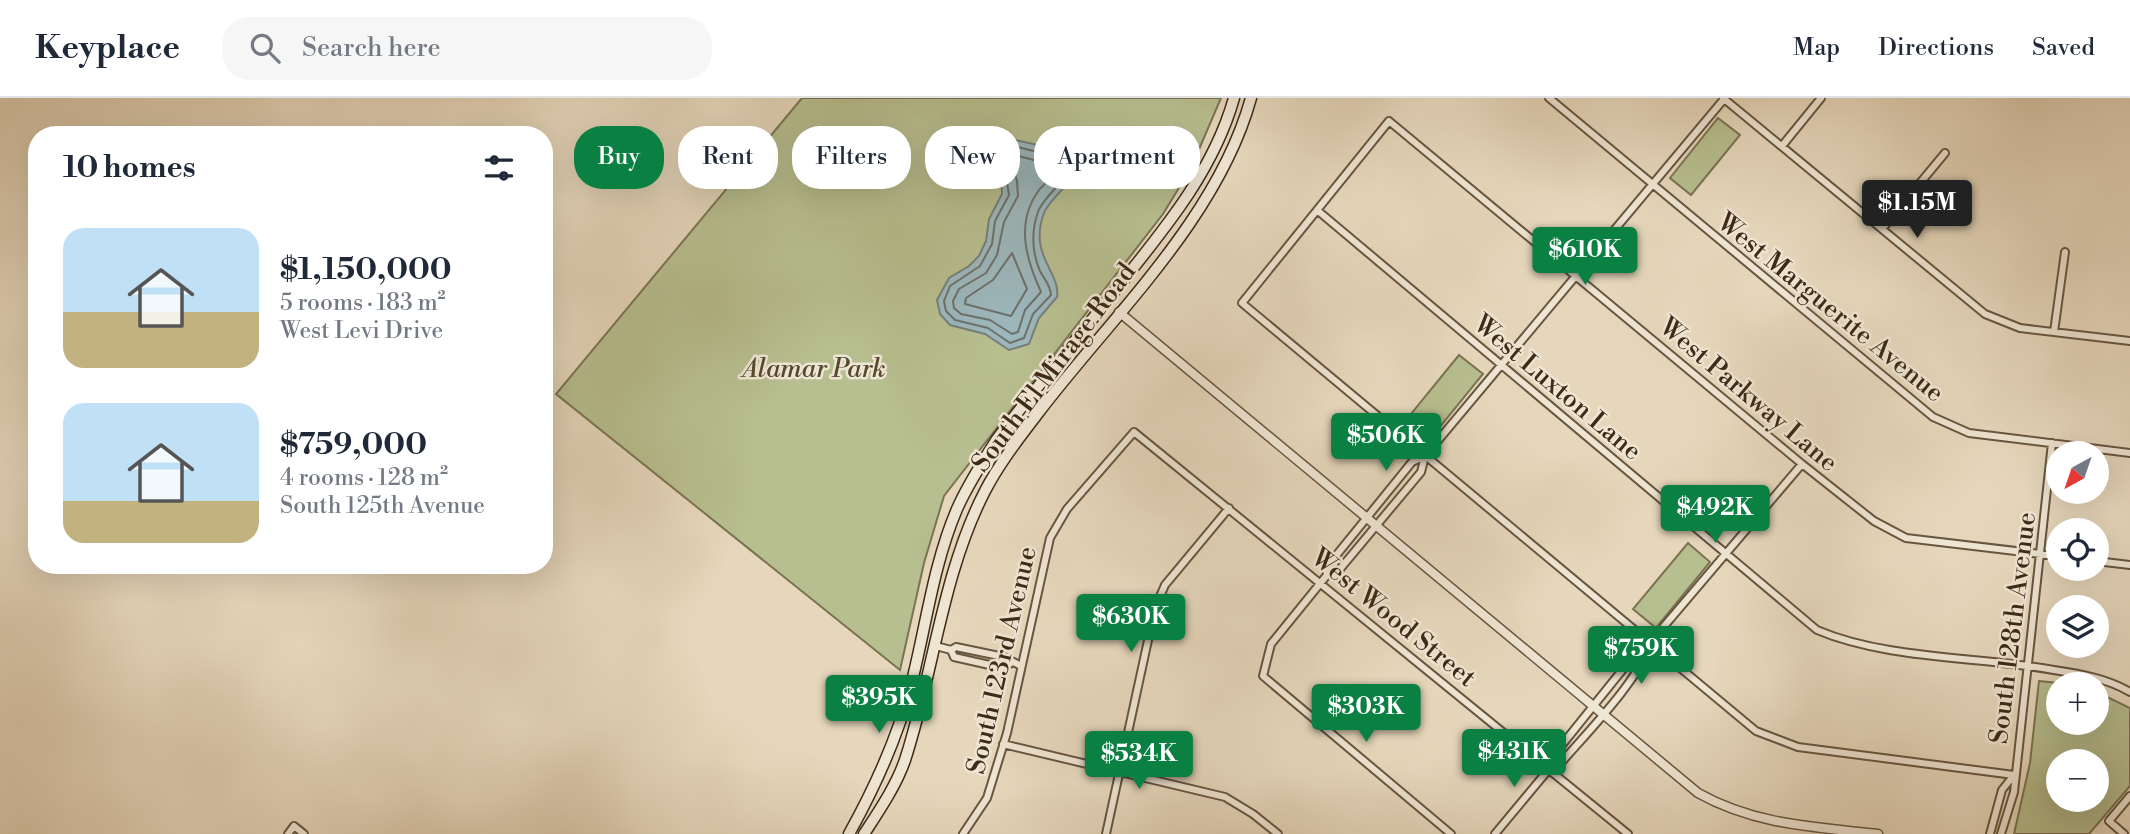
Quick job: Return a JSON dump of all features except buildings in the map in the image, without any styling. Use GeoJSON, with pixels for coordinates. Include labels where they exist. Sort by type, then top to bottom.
{"type":"FeatureCollection","features":[{"type":"Feature","properties":{"kind":"main road","name":"South El Mirage Road"},"geometry":{"type":"LineString","coordinates":[[849,834],[877,782],[898,729],[944,546],[957,509],[976,471],[997,439],[1147,251],[1195,186],[1212,155],[1234,98]]}},
{"type":"Feature","properties":{"kind":"main road","name":"South El Mirage Road"},"geometry":{"type":"LineString","coordinates":[[864,834],[904,762],[959,550],[985,490],[1007,455],[1199,212],[1232,153],[1251,98]]}},
{"type":"Feature","properties":{"kind":"street","name":"West Marguerite Avenue"},"geometry":{"type":"LineString","coordinates":[[1549,98],[1933,417],[1969,433],[2046,442]]}},
{"type":"Feature","properties":{"kind":"street"},"geometry":{"type":"LineString","coordinates":[[1327,575],[1335,575],[1420,472],[1425,456],[1723,98],[1993,318],[2020,328],[2130,341]]}},
{"type":"Feature","properties":{"kind":"street"},"geometry":{"type":"LineString","coordinates":[[1782,146],[1821,98]]}},
{"type":"Feature","properties":{"kind":"street","name":"West Parkway Lane"},"geometry":{"type":"LineString","coordinates":[[1317,210],[1389,121],[1874,521],[1906,538],[2046,554]]}},
{"type":"Feature","properties":{"kind":"street"},"geometry":{"type":"LineString","coordinates":[[1882,229],[1945,153]]}},
{"type":"Feature","properties":{"kind":"street"},"geometry":{"type":"LineString","coordinates":[[1317,210],[1242,303],[1741,720],[1773,740],[1798,747],[2014,775]]}},
{"type":"Feature","properties":{"kind":"street","name":"West Luxton Lane"},"geometry":{"type":"LineString","coordinates":[[1317,210],[1817,630],[1849,643],[2029,666],[2092,677],[2130,692]]}},
{"type":"Feature","properties":{"kind":"street"},"geometry":{"type":"LineString","coordinates":[[2054,332],[2065,253]]}},
{"type":"Feature","properties":{"kind":"street"},"geometry":{"type":"LineString","coordinates":[[1119,312],[1698,793],[1722,807],[1769,822],[1878,834]]}},
{"type":"Feature","properties":{"kind":"street","name":"West Wood Street"},"geometry":{"type":"LineString","coordinates":[[1134,432],[1628,834]]}},
{"type":"Feature","properties":{"kind":"street","name":"South 123rd Avenue"},"geometry":{"type":"LineString","coordinates":[[962,834],[987,798],[1003,744],[1049,538],[1067,509],[1134,432]]}},
{"type":"Feature","properties":{"kind":"street","name":"West Marguerite Avenue"},"geometry":{"type":"LineString","coordinates":[[2109,450],[2130,453]]}},
{"type":"Feature","properties":{"kind":"street"},"geometry":{"type":"LineString","coordinates":[[1425,456],[1412,462],[1326,568],[1327,575],[1271,644],[1262,676],[1451,834]]}},
{"type":"Feature","properties":{"kind":"street"},"geometry":{"type":"LineString","coordinates":[[1555,762],[1553,756],[1636,653],[1649,644],[1802,464]]}},
{"type":"Feature","properties":{"kind":"street","name":"South 128th Avenue"},"geometry":{"type":"LineString","coordinates":[[2001,834],[2014,792],[2046,503]]}},
{"type":"Feature","properties":{"kind":"street"},"geometry":{"type":"LineString","coordinates":[[1106,834],[1155,608],[1165,585],[1229,508]]}},
{"type":"Feature","properties":{"kind":"street"},"geometry":{"type":"LineString","coordinates":[[2109,563],[2130,565]]}},
{"type":"Feature","properties":{"kind":"street"},"geometry":{"type":"LineString","coordinates":[[1555,762],[1560,764],[1646,659],[1649,644]]}},
{"type":"Feature","properties":{"kind":"street"},"geometry":{"type":"LineString","coordinates":[[936,646],[951,650],[956,647],[1004,657],[1021,666]]}},
{"type":"Feature","properties":{"kind":"street"},"geometry":{"type":"LineString","coordinates":[[951,650],[954,657],[1003,668],[1012,663]]}},
{"type":"Feature","properties":{"kind":"street"},"geometry":{"type":"LineString","coordinates":[[1003,744],[1225,797],[1254,814],[1278,834]]}},
{"type":"Feature","properties":{"kind":"street"},"geometry":{"type":"LineString","coordinates":[[1495,834],[1555,762]]}},
{"type":"Feature","properties":{"kind":"street","name":"South 128th Avenue"},"geometry":{"type":"LineString","coordinates":[[1990,834],[2002,790],[2014,775]]}},
{"type":"Feature","properties":{"kind":"street"},"geometry":{"type":"LineString","coordinates":[[2124,834],[2109,821],[2130,796]]}},
{"type":"Feature","properties":{"kind":"street"},"geometry":{"type":"LineString","coordinates":[[288,834],[294,826],[304,834]]}},
{"type":"Feature","properties":{"kind":"green space","name":"Alamar Park"},"geometry":{"type":"Polygon","coordinates":[[[802,98],[1221,98],[1200,147],[1200,126],[1034,126],[1034,189],[1178,189],[1163,214],[944,496],[924,563],[900,670],[556,394],[726,189],[778,189],[778,127],[802,98]]]}},
{"type":"Feature","properties":{"kind":"green space"},"geometry":{"type":"Polygon","coordinates":[[[1718,118],[1740,135],[1691,195],[1670,178],[1718,118]]]}},
{"type":"Feature","properties":{"kind":"green space"},"geometry":{"type":"Polygon","coordinates":[[[1459,355],[1483,374],[1430,439],[1406,420],[1459,355]]]}},
{"type":"Feature","properties":{"kind":"green space"},"geometry":{"type":"Polygon","coordinates":[[[1688,543],[1710,562],[1656,628],[1633,609],[1688,543]]]}},
{"type":"Feature","properties":{"kind":"green space"},"geometry":{"type":"Polygon","coordinates":[[[2039,681],[2046,682],[2046,735],[2109,735],[2109,698],[2130,708],[2130,786],[2109,811],[2109,749],[2046,749],[2046,812],[2108,812],[2089,834],[2014,834],[2030,763],[2039,681]]]}},
{"type":"Feature","properties":{"kind":"water"},"geometry":{"type":"Polygon","coordinates":[[[1020,141],[1034,144],[1034,189],[1062,189],[1049,204],[1040,228],[1042,252],[1057,288],[1057,297],[1039,318],[1029,344],[1009,350],[985,334],[950,325],[940,314],[937,300],[949,278],[969,266],[979,256],[986,241],[989,219],[1002,194],[1001,189],[1020,189],[1020,141]]]}}]}
